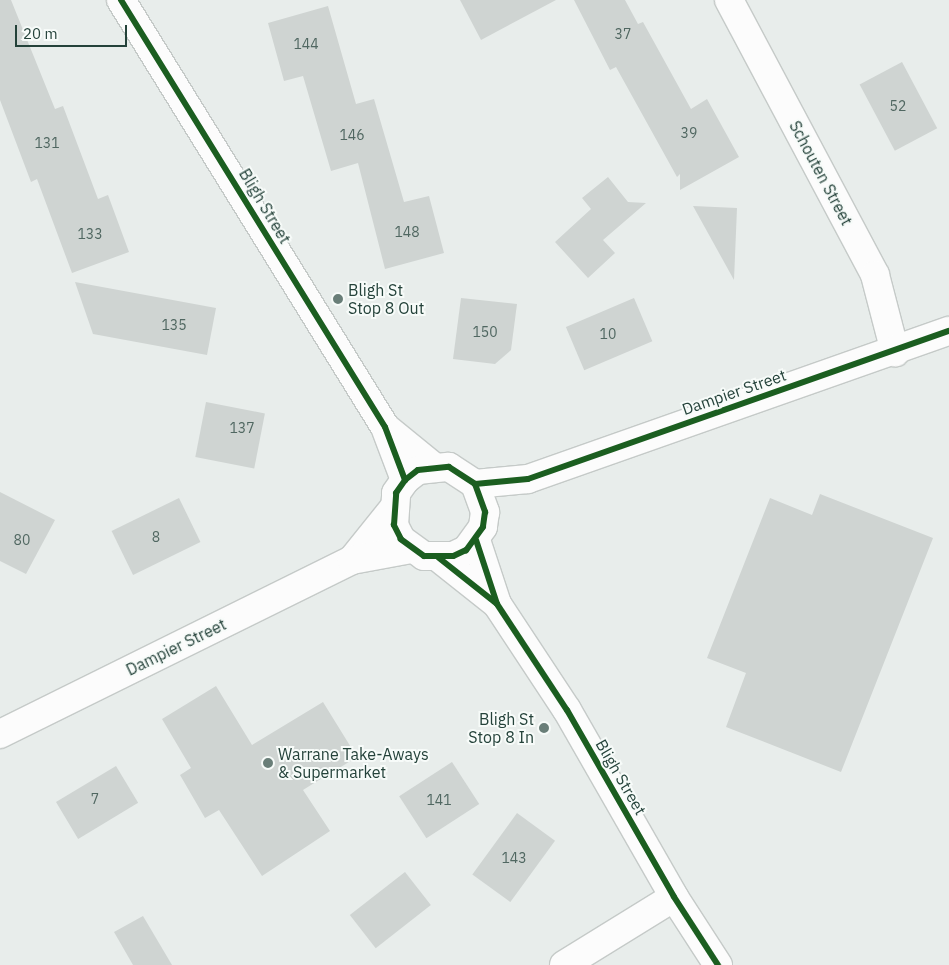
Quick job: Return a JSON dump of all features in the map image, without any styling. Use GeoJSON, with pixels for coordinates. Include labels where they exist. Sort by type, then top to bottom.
{"type":"FeatureCollection","features":[{"type":"Feature","properties":{"kind":"street","name":"Bligh Street"},"geometry":{"type":"LineString","coordinates":[[121,0],[385,427]]}},
{"type":"Feature","properties":{"kind":"street","name":"Schouten Street"},"geometry":{"type":"LineString","coordinates":[[729,0],[875,276],[895,352]]}},
{"type":"Feature","properties":{"kind":"street","name":"Dampier Street"},"geometry":{"type":"LineString","coordinates":[[528,479],[895,352],[949,331]]}},
{"type":"Feature","properties":{"kind":"street"},"geometry":{"type":"LineString","coordinates":[[385,427],[433,466],[464,473],[475,484],[485,512]]}},
{"type":"Feature","properties":{"kind":"street"},"geometry":{"type":"LineString","coordinates":[[385,427],[405,480]]}},
{"type":"Feature","properties":{"kind":"street"},"geometry":{"type":"LineString","coordinates":[[352,560],[393,509],[405,480],[433,466]]}},
{"type":"Feature","properties":{"kind":"street"},"geometry":{"type":"LineString","coordinates":[[475,484],[528,479]]}},
{"type":"Feature","properties":{"kind":"street"},"geometry":{"type":"LineString","coordinates":[[439,558],[466,550],[476,540],[485,512],[528,479]]}},
{"type":"Feature","properties":{"kind":"street"},"geometry":{"type":"LineString","coordinates":[[393,509],[394,525],[411,550]]}},
{"type":"Feature","properties":{"kind":"street"},"geometry":{"type":"LineString","coordinates":[[476,540],[497,604]]}},
{"type":"Feature","properties":{"kind":"street"},"geometry":{"type":"LineString","coordinates":[[352,560],[411,550],[439,558],[497,604]]}},
{"type":"Feature","properties":{"kind":"street","name":"Dampier Street"},"geometry":{"type":"LineString","coordinates":[[0,733],[352,560]]}},
{"type":"Feature","properties":{"kind":"street","name":"Bligh Street"},"geometry":{"type":"LineString","coordinates":[[497,604],[567,710],[674,897],[718,965]]}},
{"type":"Feature","properties":{"kind":"street"},"geometry":{"type":"LineString","coordinates":[[564,965],[674,897]]}},
{"type":"Feature","properties":{"kind":"building"},"geometry":{"type":"Polygon","coordinates":[[[0,0],[11,0],[55,109],[63,106],[98,199],[108,195],[129,252],[72,273],[37,179],[31,182],[0,100],[0,0]]]}},
{"type":"Feature","properties":{"kind":"building"},"geometry":{"type":"Polygon","coordinates":[[[460,0],[556,0],[481,40],[460,0]]]}},
{"type":"Feature","properties":{"kind":"building"},"geometry":{"type":"Polygon","coordinates":[[[574,0],[625,0],[638,24],[643,22],[691,109],[707,99],[739,157],[680,190],[680,174],[677,177],[616,67],[610,70],[574,0]]]}},
{"type":"Feature","properties":{"kind":"building"},"geometry":{"type":"Polygon","coordinates":[[[328,6],[356,104],[374,99],[404,202],[429,196],[444,253],[385,269],[358,163],[331,171],[303,76],[284,81],[268,23],[328,6]]]}},
{"type":"Feature","properties":{"kind":"building"},"geometry":{"type":"Polygon","coordinates":[[[902,62],[937,128],[895,151],[860,85],[902,62]]]}},
{"type":"Feature","properties":{"kind":"building"},"geometry":{"type":"Polygon","coordinates":[[[608,177],[628,202],[646,203],[603,240],[615,253],[588,278],[555,242],[591,209],[582,198],[608,177]]]}},
{"type":"Feature","properties":{"kind":"building"},"geometry":{"type":"Polygon","coordinates":[[[693,206],[737,208],[734,280],[693,206]]]}},
{"type":"Feature","properties":{"kind":"building"},"geometry":{"type":"Polygon","coordinates":[[[75,282],[216,308],[207,355],[93,334],[75,282]]]}},
{"type":"Feature","properties":{"kind":"building"},"geometry":{"type":"Polygon","coordinates":[[[461,298],[517,304],[511,350],[495,364],[453,359],[461,298]]]}},
{"type":"Feature","properties":{"kind":"building"},"geometry":{"type":"Polygon","coordinates":[[[634,298],[652,341],[584,370],[566,327],[634,298]]]}},
{"type":"Feature","properties":{"kind":"building"},"geometry":{"type":"Polygon","coordinates":[[[206,402],[265,413],[254,468],[195,457],[206,402]]]}},
{"type":"Feature","properties":{"kind":"building"},"geometry":{"type":"Polygon","coordinates":[[[0,492],[55,520],[26,574],[0,561],[0,492]]]}},
{"type":"Feature","properties":{"kind":"building"},"geometry":{"type":"Polygon","coordinates":[[[820,494],[933,538],[841,772],[726,727],[746,673],[707,658],[770,498],[812,515],[820,494]]]}},
{"type":"Feature","properties":{"kind":"building"},"geometry":{"type":"Polygon","coordinates":[[[179,498],[200,542],[133,575],[112,531],[179,498]]]}},
{"type":"Feature","properties":{"kind":"building","name":"Warrane Take-Aways & Supermarket"},"geometry":{"type":"Polygon","coordinates":[[[216,686],[252,745],[323,702],[357,757],[331,773],[326,769],[327,775],[303,790],[330,831],[262,876],[219,810],[205,818],[180,775],[191,768],[162,719],[216,686]]]}},
{"type":"Feature","properties":{"kind":"building"},"geometry":{"type":"Polygon","coordinates":[[[452,762],[479,804],[426,838],[399,796],[452,762]]]}},
{"type":"Feature","properties":{"kind":"building"},"geometry":{"type":"Polygon","coordinates":[[[116,766],[138,803],[78,839],[56,802],[116,766]]]}},
{"type":"Feature","properties":{"kind":"building"},"geometry":{"type":"Polygon","coordinates":[[[517,813],[555,841],[510,902],[472,874],[517,813]]]}},
{"type":"Feature","properties":{"kind":"building"},"geometry":{"type":"Polygon","coordinates":[[[405,872],[431,905],[376,948],[350,915],[405,872]]]}},
{"type":"Feature","properties":{"kind":"building"},"geometry":{"type":"Polygon","coordinates":[[[143,916],[172,965],[133,965],[114,932],[143,916]]]}},
{"type":"Feature","properties":{"kind":"cycle path"},"geometry":{"type":"LineString","coordinates":[[121,0],[385,427],[405,480]]}},
{"type":"Feature","properties":{"kind":"cycle path"},"geometry":{"type":"LineString","coordinates":[[475,484],[485,512],[483,527],[466,550],[453,556],[424,556],[401,539],[394,525],[396,493],[405,480],[418,470],[449,467],[475,484],[528,479],[949,331]]}},
{"type":"Feature","properties":{"kind":"cycle path"},"geometry":{"type":"LineString","coordinates":[[476,540],[497,604]]}},
{"type":"Feature","properties":{"kind":"cycle path"},"geometry":{"type":"LineString","coordinates":[[439,558],[497,604],[567,710],[674,897],[718,965]]}},
{"type":"Feature","properties":{"kind":"place","name":"Bligh St Stop 8 Out"},"geometry":{"type":"Point","coordinates":[338,299]}},
{"type":"Feature","properties":{"kind":"place","name":"Bligh St Stop 8 In"},"geometry":{"type":"Point","coordinates":[544,728]}},
{"type":"Feature","properties":{"kind":"place","name":"Warrane Take-Aways & Supermarket"},"geometry":{"type":"Point","coordinates":[268,763]}}]}
